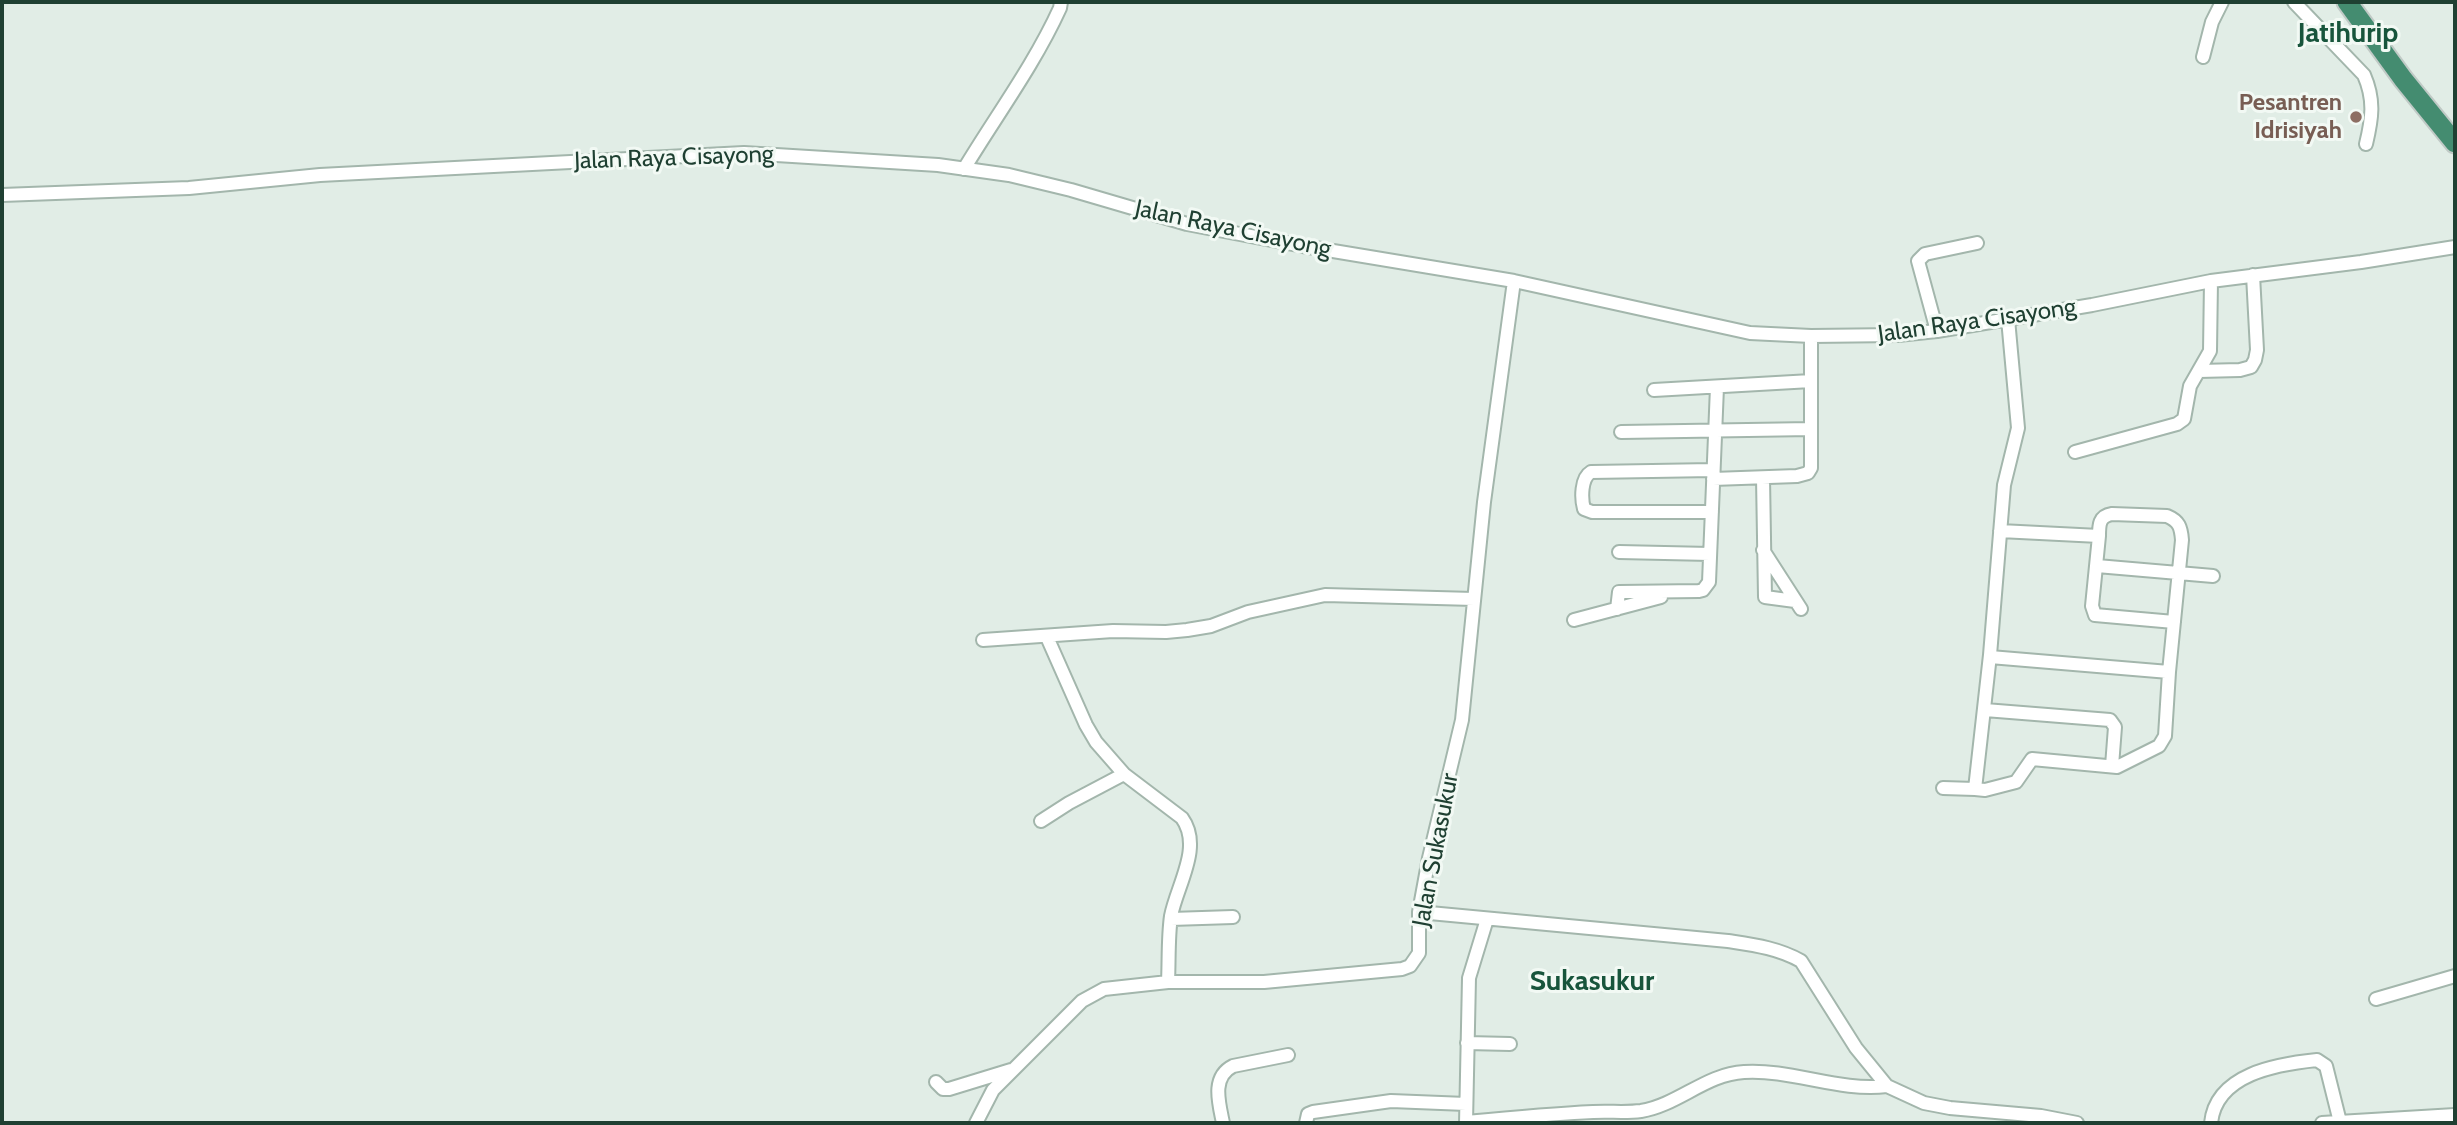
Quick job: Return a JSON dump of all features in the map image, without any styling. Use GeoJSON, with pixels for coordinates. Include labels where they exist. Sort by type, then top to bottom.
{"type":"FeatureCollection","features":[{"type":"Feature","properties":{"kind":"highway"},"geometry":{"type":"LineString","coordinates":[[2347,2],[2403,79],[2455,143]]}},
{"type":"Feature","properties":{"kind":"street"},"geometry":{"type":"LineString","coordinates":[[964,169],[1043,44],[1061,2]]}},
{"type":"Feature","properties":{"kind":"street"},"geometry":{"type":"LineString","coordinates":[[2203,57],[2212,22],[2222,2]]}},
{"type":"Feature","properties":{"kind":"street"},"geometry":{"type":"LineString","coordinates":[[2294,2],[2364,75],[2369,86],[2373,111],[2366,144]]}},
{"type":"Feature","properties":{"kind":"street","name":"Jalan Raya Cisayong"},"geometry":{"type":"LineString","coordinates":[[2,195],[189,188],[320,175],[744,153],[897,162],[1009,175],[1187,224],[1514,281],[1750,333],[1811,336],[1898,335],[1937,331],[2211,281],[2455,247]]}},
{"type":"Feature","properties":{"kind":"street"},"geometry":{"type":"LineString","coordinates":[[1937,331],[1918,261],[1924,254],[1977,243]]}},
{"type":"Feature","properties":{"kind":"street"},"geometry":{"type":"LineString","coordinates":[[2199,371],[2240,370],[2251,367],[2255,360],[2257,350],[2253,275]]}},
{"type":"Feature","properties":{"kind":"street","name":"Jalan Sukasukur"},"geometry":{"type":"LineString","coordinates":[[976,1123],[993,1090],[1082,1001],[1104,989],[1168,982],[1264,982],[1402,969],[1410,966],[1419,953],[1419,912],[1462,720],[1484,502],[1514,281]]}},
{"type":"Feature","properties":{"kind":"street"},"geometry":{"type":"LineString","coordinates":[[2075,452],[2181,422],[2187,415],[2190,386],[2210,351],[2211,281]]}},
{"type":"Feature","properties":{"kind":"street"},"geometry":{"type":"LineString","coordinates":[[1975,789],[1990,657],[2004,485],[2018,428],[2007,319]]}},
{"type":"Feature","properties":{"kind":"street"},"geometry":{"type":"LineString","coordinates":[[1712,512],[1592,512],[1584,509],[1582,505],[1584,479],[1591,472],[1713,474],[1763,478],[1808,473],[1811,468],[1811,336]]}},
{"type":"Feature","properties":{"kind":"street"},"geometry":{"type":"LineString","coordinates":[[1654,390],[1811,381]]}},
{"type":"Feature","properties":{"kind":"street"},"geometry":{"type":"LineString","coordinates":[[1574,620],[1617,609],[1619,592],[1703,590],[1707,586],[1717,387]]}},
{"type":"Feature","properties":{"kind":"street"},"geometry":{"type":"LineString","coordinates":[[1621,432],[1811,429]]}},
{"type":"Feature","properties":{"kind":"street"},"geometry":{"type":"LineString","coordinates":[[1763,478],[1763,550],[1765,597],[1798,605],[1763,550]]}},
{"type":"Feature","properties":{"kind":"street"},"geometry":{"type":"LineString","coordinates":[[1943,788],[2007,786],[2015,782],[2032,759],[2117,767],[2151,752],[2165,736],[2182,540],[2180,526],[2175,519],[2167,516],[2106,515],[2099,523],[2092,606],[2095,615],[2174,622]]}},
{"type":"Feature","properties":{"kind":"street"},"geometry":{"type":"LineString","coordinates":[[2000,531],[2099,537]]}},
{"type":"Feature","properties":{"kind":"street"},"geometry":{"type":"LineString","coordinates":[[1619,552],[1710,554]]}},
{"type":"Feature","properties":{"kind":"street"},"geometry":{"type":"LineString","coordinates":[[2097,566],[2213,576]]}},
{"type":"Feature","properties":{"kind":"street"},"geometry":{"type":"LineString","coordinates":[[983,640],[1113,631],[1187,630],[1211,626],[1248,612],[1325,595],[1474,598]]}},
{"type":"Feature","properties":{"kind":"street"},"geometry":{"type":"LineString","coordinates":[[1046,637],[1096,741],[1124,774],[1182,818],[1189,827],[1189,858],[1171,919],[1168,982]]}},
{"type":"Feature","properties":{"kind":"street"},"geometry":{"type":"LineString","coordinates":[[1990,657],[2169,672]]}},
{"type":"Feature","properties":{"kind":"street"},"geometry":{"type":"LineString","coordinates":[[1984,709],[2110,720],[2115,727],[2112,766]]}},
{"type":"Feature","properties":{"kind":"street"},"geometry":{"type":"LineString","coordinates":[[1041,821],[1124,774]]}},
{"type":"Feature","properties":{"kind":"street"},"geometry":{"type":"LineString","coordinates":[[1419,912],[1728,941],[1788,954],[1801,961],[1856,1048],[1887,1086]]}},
{"type":"Feature","properties":{"kind":"street"},"geometry":{"type":"LineString","coordinates":[[1171,919],[1233,917]]}},
{"type":"Feature","properties":{"kind":"street"},"geometry":{"type":"LineString","coordinates":[[1487,919],[1469,978],[1466,1123],[1571,1113],[1642,1111],[1668,1104],[1721,1076],[1745,1072],[1862,1086],[1887,1086],[1924,1103],[2041,1116],[2077,1123]]}},
{"type":"Feature","properties":{"kind":"street"},"geometry":{"type":"LineString","coordinates":[[2376,999],[2455,976]]}},
{"type":"Feature","properties":{"kind":"street"},"geometry":{"type":"LineString","coordinates":[[1467,1043],[1510,1044]]}},
{"type":"Feature","properties":{"kind":"street"},"geometry":{"type":"LineString","coordinates":[[1223,1123],[1218,1093],[1219,1077],[1225,1070],[1288,1055]]}},
{"type":"Feature","properties":{"kind":"street"},"geometry":{"type":"LineString","coordinates":[[2211,1123],[2212,1108],[2220,1096],[2244,1079],[2264,1068],[2317,1060],[2326,1066],[2340,1122]]}},
{"type":"Feature","properties":{"kind":"street"},"geometry":{"type":"LineString","coordinates":[[936,1082],[949,1089],[1013,1070]]}},
{"type":"Feature","properties":{"kind":"street"},"geometry":{"type":"LineString","coordinates":[[1306,1123],[1308,1114],[1313,1112],[1371,1102],[1466,1104]]}},
{"type":"Feature","properties":{"kind":"street"},"geometry":{"type":"LineString","coordinates":[[2322,1123],[2450,1118]]}},
{"type":"Feature","properties":{"kind":"place","name":"Pesantren Idrisiyah"},"geometry":{"type":"Point","coordinates":[2356,117]}},
{"type":"Feature","properties":{"kind":"district","name":"Jatihurip"},"geometry":{"type":"Point","coordinates":[2348,34]}},
{"type":"Feature","properties":{"kind":"district","name":"Sukasukur"},"geometry":{"type":"Point","coordinates":[1592,982]}}]}
